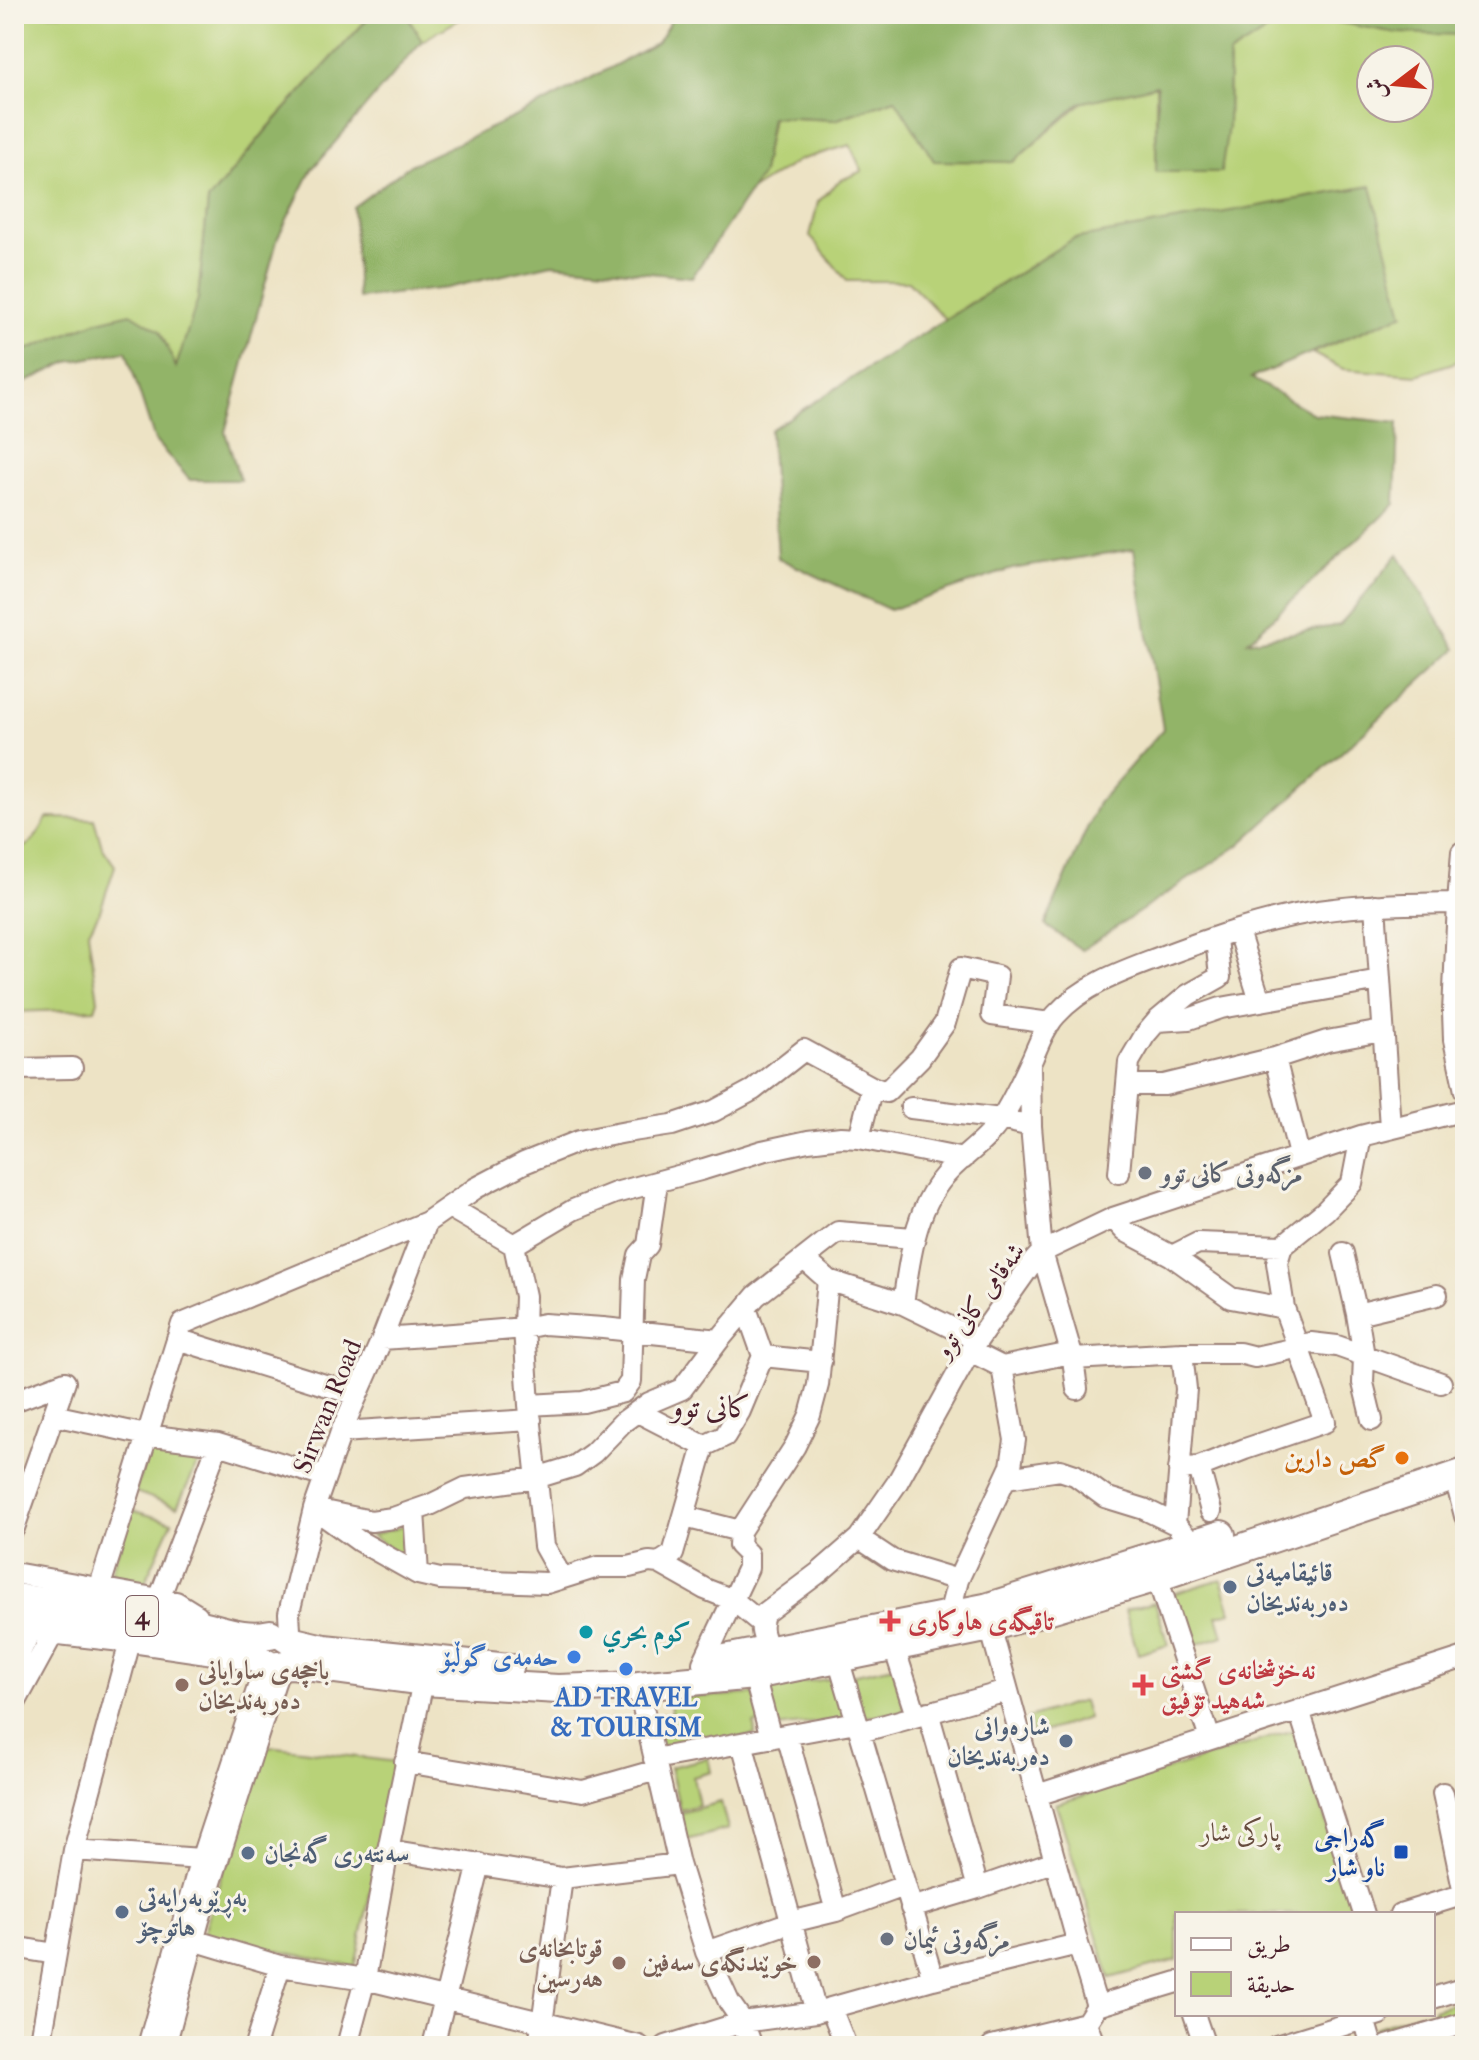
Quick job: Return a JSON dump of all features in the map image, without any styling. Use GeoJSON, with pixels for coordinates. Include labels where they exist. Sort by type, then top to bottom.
{"type":"FeatureCollection","features":[{"type":"Feature","properties":{"kind":"highway","name":"4"},"geometry":{"type":"LineString","coordinates":[[14,1598],[259,1636],[312,1666],[423,1681],[558,1689],[638,1686],[762,1663],[949,1615],[988,1618],[1184,1534],[1462,1469]]}},
{"type":"Feature","properties":{"kind":"highway","name":"4"},"geometry":{"type":"LineString","coordinates":[[34,1628],[246,1655],[278,1648],[324,1649],[559,1673],[838,1658],[894,1647],[988,1618],[1157,1577],[1462,1469]]}},
{"type":"Feature","properties":{"kind":"street"},"geometry":{"type":"LineString","coordinates":[[1462,852],[1453,1012],[1454,1040],[1465,1091]]}},
{"type":"Feature","properties":{"kind":"street"},"geometry":{"type":"LineString","coordinates":[[903,1304],[913,1238],[940,1181],[1001,1119],[1050,1023],[1064,1006],[1090,987],[1140,965],[1268,921],[1315,911],[1375,905],[1458,903]]}},
{"type":"Feature","properties":{"kind":"street"},"geometry":{"type":"LineString","coordinates":[[1375,905],[1390,1127]]}},
{"type":"Feature","properties":{"kind":"street"},"geometry":{"type":"LineString","coordinates":[[1238,931],[1260,1001]]}},
{"type":"Feature","properties":{"kind":"street"},"geometry":{"type":"LineString","coordinates":[[1119,1173],[1129,1062],[1157,1021],[1188,995],[1220,977],[1216,938]]}},
{"type":"Feature","properties":{"kind":"street"},"geometry":{"type":"LineString","coordinates":[[99,1589],[182,1324],[427,1222],[476,1188],[524,1163],[579,1141],[672,1125],[714,1111],[753,1090],[804,1050],[886,1092],[920,1058],[945,1023],[961,968],[997,976],[992,1015],[1050,1023]]}},
{"type":"Feature","properties":{"kind":"street"},"geometry":{"type":"LineString","coordinates":[[1157,1021],[1189,1019],[1221,1008],[1380,980]]}},
{"type":"Feature","properties":{"kind":"street"},"geometry":{"type":"LineString","coordinates":[[1127,1085],[1164,1085],[1275,1058],[1327,1041],[1382,1031]]}},
{"type":"Feature","properties":{"kind":"street"},"geometry":{"type":"LineString","coordinates":[[1275,1058],[1299,1155]]}},
{"type":"Feature","properties":{"kind":"street"},"geometry":{"type":"LineString","coordinates":[[1030,1063],[1031,1126],[1042,1252],[1072,1356],[1077,1389]]}},
{"type":"Feature","properties":{"kind":"street"},"geometry":{"type":"LineString","coordinates":[[14,1069],[72,1068]]}},
{"type":"Feature","properties":{"kind":"street"},"geometry":{"type":"LineString","coordinates":[[859,1138],[872,1087]]}},
{"type":"Feature","properties":{"kind":"street"},"geometry":{"type":"LineString","coordinates":[[911,1108],[1001,1119],[1031,1126]]}},
{"type":"Feature","properties":{"kind":"street","name":"شەقامی کانی توو"},"geometry":{"type":"LineString","coordinates":[[761,1623],[765,1613],[859,1538],[897,1483],[973,1345],[1042,1252],[1113,1218],[1299,1155],[1390,1127],[1465,1110]]}},
{"type":"Feature","properties":{"kind":"street"},"geometry":{"type":"LineString","coordinates":[[1189,1468],[1325,1422],[1284,1308],[1277,1263],[1282,1246],[1325,1211],[1352,1183],[1361,1136]]}},
{"type":"Feature","properties":{"kind":"street"},"geometry":{"type":"LineString","coordinates":[[514,1245],[573,1210],[615,1193],[777,1148],[841,1137],[859,1138],[963,1159]]}},
{"type":"Feature","properties":{"kind":"street"},"geometry":{"type":"LineString","coordinates":[[341,1432],[530,1413],[623,1392],[631,1381],[634,1279],[639,1255],[648,1245],[657,1183]]}},
{"type":"Feature","properties":{"kind":"street"},"geometry":{"type":"LineString","coordinates":[[449,1207],[514,1245],[525,1296],[530,1413],[544,1546],[562,1578]]}},
{"type":"Feature","properties":{"kind":"street"},"geometry":{"type":"LineString","coordinates":[[1113,1218],[1125,1231],[1172,1256],[1231,1298],[1284,1308]]}},
{"type":"Feature","properties":{"kind":"street","name":"Sirwan Road"},"geometry":{"type":"LineString","coordinates":[[278,1648],[325,1477],[427,1222]]}},
{"type":"Feature","properties":{"kind":"street"},"geometry":{"type":"LineString","coordinates":[[314,1509],[371,1521],[393,1518],[465,1488],[536,1478],[575,1466],[649,1403],[682,1389],[756,1296],[838,1232],[913,1238]]}},
{"type":"Feature","properties":{"kind":"street"},"geometry":{"type":"LineString","coordinates":[[1172,1256],[1198,1243],[1282,1246]]}},
{"type":"Feature","properties":{"kind":"street"},"geometry":{"type":"LineString","coordinates":[[1343,1253],[1357,1314],[1364,1356],[1363,1383],[1372,1420]]}},
{"type":"Feature","properties":{"kind":"street"},"geometry":{"type":"LineString","coordinates":[[804,1259],[828,1280],[903,1304],[973,1345],[1002,1367],[1015,1440],[1011,1466],[958,1580],[949,1615]]}},
{"type":"Feature","properties":{"kind":"street"},"geometry":{"type":"LineString","coordinates":[[703,1663],[748,1568],[748,1554],[739,1545],[740,1531],[795,1446],[810,1415],[818,1385],[828,1280]]}},
{"type":"Feature","properties":{"kind":"street"},"geometry":{"type":"LineString","coordinates":[[1357,1314],[1437,1295]]}},
{"type":"Feature","properties":{"kind":"street"},"geometry":{"type":"LineString","coordinates":[[659,1563],[673,1554],[704,1446],[725,1436],[740,1411],[763,1356],[746,1308]]}},
{"type":"Feature","properties":{"kind":"street"},"geometry":{"type":"LineString","coordinates":[[382,1339],[544,1324],[719,1340]]}},
{"type":"Feature","properties":{"kind":"street"},"geometry":{"type":"LineString","coordinates":[[177,1339],[357,1395]]}},
{"type":"Feature","properties":{"kind":"street"},"geometry":{"type":"LineString","coordinates":[[1002,1367],[1072,1356],[1239,1353],[1255,1357],[1311,1343],[1337,1346],[1441,1383]]}},
{"type":"Feature","properties":{"kind":"street"},"geometry":{"type":"LineString","coordinates":[[1007,1478],[1060,1470],[1075,1475],[1105,1497],[1144,1509],[1184,1534],[1189,1468],[1182,1353]]}},
{"type":"Feature","properties":{"kind":"street"},"geometry":{"type":"LineString","coordinates":[[763,1356],[821,1362]]}},
{"type":"Feature","properties":{"kind":"street"},"geometry":{"type":"LineString","coordinates":[[14,1401],[65,1382],[14,1528]]}},
{"type":"Feature","properties":{"kind":"street"},"geometry":{"type":"LineString","coordinates":[[638,1412],[704,1446]]}},
{"type":"Feature","properties":{"kind":"street"},"geometry":{"type":"LineString","coordinates":[[53,1415],[146,1435],[218,1444],[325,1477]]}},
{"type":"Feature","properties":{"kind":"street"},"geometry":{"type":"LineString","coordinates":[[159,1599],[218,1444]]}},
{"type":"Feature","properties":{"kind":"street"},"geometry":{"type":"LineString","coordinates":[[1189,1468],[1211,1511]]}},
{"type":"Feature","properties":{"kind":"street"},"geometry":{"type":"LineString","coordinates":[[1462,1469],[1465,1516]]}},
{"type":"Feature","properties":{"kind":"street"},"geometry":{"type":"LineString","coordinates":[[314,1509],[359,1541],[418,1574],[440,1579],[547,1583],[598,1567],[629,1567],[649,1562],[659,1563],[705,1589],[733,1600],[761,1623],[762,1663],[779,1736],[836,1911]]}},
{"type":"Feature","properties":{"kind":"street"},"geometry":{"type":"LineString","coordinates":[[414,1511],[418,1574]]}},
{"type":"Feature","properties":{"kind":"street"},"geometry":{"type":"LineString","coordinates":[[685,1517],[740,1531]]}},
{"type":"Feature","properties":{"kind":"street"},"geometry":{"type":"LineString","coordinates":[[859,1538],[892,1560],[958,1580]]}},
{"type":"Feature","properties":{"kind":"street"},"geometry":{"type":"LineString","coordinates":[[14,1573],[176,1602],[197,1615],[199,1625]]}},
{"type":"Feature","properties":{"kind":"street"},"geometry":{"type":"LineString","coordinates":[[1157,1577],[1210,1739]]}},
{"type":"Feature","properties":{"kind":"street"},"geometry":{"type":"LineString","coordinates":[[988,1618],[1078,1944],[1095,2046]]}},
{"type":"Feature","properties":{"kind":"street"},"geometry":{"type":"LineString","coordinates":[[14,1665],[34,1628]]}},
{"type":"Feature","properties":{"kind":"street"},"geometry":{"type":"LineString","coordinates":[[14,1705],[34,1628]]}},
{"type":"Feature","properties":{"kind":"street"},"geometry":{"type":"LineString","coordinates":[[40,2046],[74,1850],[131,1638]]}},
{"type":"Feature","properties":{"kind":"street"},"geometry":{"type":"LineString","coordinates":[[894,1647],[922,1714],[978,1888]]}},
{"type":"Feature","properties":{"kind":"street"},"geometry":{"type":"LineString","coordinates":[[148,2046],[201,1859],[263,1667],[278,1648]]}},
{"type":"Feature","properties":{"kind":"street"},"geometry":{"type":"LineString","coordinates":[[165,2046],[193,1940],[279,1671],[278,1648]]}},
{"type":"Feature","properties":{"kind":"street"},"geometry":{"type":"LineString","coordinates":[[1037,1795],[1465,1657]]}},
{"type":"Feature","properties":{"kind":"street"},"geometry":{"type":"LineString","coordinates":[[838,1658],[933,1979]]}},
{"type":"Feature","properties":{"kind":"street"},"geometry":{"type":"LineString","coordinates":[[347,2046],[365,1979],[423,1681]]}},
{"type":"Feature","properties":{"kind":"street"},"geometry":{"type":"LineString","coordinates":[[638,1686],[679,1864],[706,1952],[729,2002],[743,2022],[752,2046]]}},
{"type":"Feature","properties":{"kind":"street"},"geometry":{"type":"LineString","coordinates":[[405,1762],[583,1791],[656,1765],[742,1743],[858,1727],[1007,1691]]}},
{"type":"Feature","properties":{"kind":"street"},"geometry":{"type":"LineString","coordinates":[[1299,1710],[1363,1912]]}},
{"type":"Feature","properties":{"kind":"street"},"geometry":{"type":"LineString","coordinates":[[742,1743],[791,1922],[824,2010],[846,2046]]}},
{"type":"Feature","properties":{"kind":"street"},"geometry":{"type":"LineString","coordinates":[[1406,1912],[1465,1894],[1443,1793]]}},
{"type":"Feature","properties":{"kind":"street"},"geometry":{"type":"LineString","coordinates":[[74,1850],[201,1859]]}},
{"type":"Feature","properties":{"kind":"street"},"geometry":{"type":"LineString","coordinates":[[388,1850],[562,1878],[679,1864]]}},
{"type":"Feature","properties":{"kind":"street"},"geometry":{"type":"LineString","coordinates":[[911,1908],[1055,1861]]}},
{"type":"Feature","properties":{"kind":"street"},"geometry":{"type":"LineString","coordinates":[[433,2046],[479,1864]]}},
{"type":"Feature","properties":{"kind":"street"},"geometry":{"type":"LineString","coordinates":[[539,2046],[562,1878]]}},
{"type":"Feature","properties":{"kind":"street"},"geometry":{"type":"LineString","coordinates":[[706,1952],[904,1886]]}},
{"type":"Feature","properties":{"kind":"street"},"geometry":{"type":"LineString","coordinates":[[193,1940],[280,1966],[365,1979],[639,2046]]}},
{"type":"Feature","properties":{"kind":"street"},"geometry":{"type":"LineString","coordinates":[[666,2046],[743,2022],[824,2010],[933,1979],[1078,1944]]}},
{"type":"Feature","properties":{"kind":"street"},"geometry":{"type":"LineString","coordinates":[[14,1947],[55,1954]]}},
{"type":"Feature","properties":{"kind":"street"},"geometry":{"type":"LineString","coordinates":[[255,2046],[280,1966]]}},
{"type":"Feature","properties":{"kind":"street"},"geometry":{"type":"LineString","coordinates":[[992,2046],[1092,2014],[1175,1983]]}},
{"type":"Feature","properties":{"kind":"street"},"geometry":{"type":"LineString","coordinates":[[1435,1997],[1465,1988]]}},
{"type":"Feature","properties":{"kind":"street"},"geometry":{"type":"LineString","coordinates":[[1195,2016],[1205,2046]]}},
{"type":"Feature","properties":{"kind":"street"},"geometry":{"type":"LineString","coordinates":[[1285,2045],[1372,2016],[1372,2046]]}},
{"type":"Feature","properties":{"kind":"street"},"geometry":{"type":"LineString","coordinates":[[1387,2046],[1465,2023]]}},
{"type":"Feature","properties":{"kind":"green space"},"geometry":{"type":"Polygon","coordinates":[[[14,14],[372,14],[268,128],[208,201],[198,299],[176,368],[98,321],[14,355],[14,14]]]}},
{"type":"Feature","properties":{"kind":"green space"},"geometry":{"type":"Polygon","coordinates":[[[372,14],[406,14],[422,41],[312,169],[278,237],[225,432],[240,480],[190,480],[155,441],[126,351],[68,362],[14,388],[14,355],[98,321],[131,313],[160,331],[176,367],[198,299],[208,201],[268,128],[372,14]]]}},
{"type":"Feature","properties":{"kind":"green space"},"geometry":{"type":"Polygon","coordinates":[[[406,14],[469,14],[422,41],[406,14]]]}},
{"type":"Feature","properties":{"kind":"green space"},"geometry":{"type":"Polygon","coordinates":[[[675,14],[1293,14],[1229,55],[1228,127],[1221,172],[1156,172],[1157,85],[1080,103],[1013,162],[934,161],[895,99],[835,120],[771,117],[762,174],[692,277],[552,264],[447,288],[358,298],[353,207],[410,165],[538,106],[657,43],[675,14]]]}},
{"type":"Feature","properties":{"kind":"green space"},"geometry":{"type":"Polygon","coordinates":[[[1293,14],[1465,35],[1465,359],[1417,375],[1343,369],[1312,353],[1403,314],[1075,238],[945,319],[908,281],[847,281],[810,236],[818,202],[839,181],[862,171],[850,145],[799,160],[750,191],[762,172],[772,117],[835,120],[895,99],[1013,162],[1083,102],[1156,85],[1156,172],[1228,127],[1229,55],[1293,14]]]}},
{"type":"Feature","properties":{"kind":"green space"},"geometry":{"type":"Polygon","coordinates":[[[1293,14],[1465,14],[1465,35],[1396,33],[1293,14]]]}},
{"type":"Feature","properties":{"kind":"green space"},"geometry":{"type":"Polygon","coordinates":[[[1371,186],[1403,314],[1251,378],[1314,414],[1398,423],[1395,504],[1248,641],[1340,625],[1398,554],[1456,649],[1238,846],[1082,950],[1045,925],[1098,803],[1163,729],[1134,549],[1012,569],[890,610],[778,558],[770,430],[1073,239],[1371,186]]]}},
{"type":"Feature","properties":{"kind":"green space"},"geometry":{"type":"Polygon","coordinates":[[[47,818],[94,819],[102,847],[115,866],[100,911],[88,933],[98,1000],[95,1009],[14,1012],[14,851],[30,843],[47,818]]]}},
{"type":"Feature","properties":{"kind":"green space"},"geometry":{"type":"Polygon","coordinates":[[[152,1439],[202,1455],[177,1507],[135,1492],[152,1439]]]}},
{"type":"Feature","properties":{"kind":"green space"},"geometry":{"type":"Polygon","coordinates":[[[131,1510],[172,1522],[144,1584],[111,1573],[131,1510]]]}},
{"type":"Feature","properties":{"kind":"green space"},"geometry":{"type":"Polygon","coordinates":[[[405,1526],[408,1560],[371,1535],[405,1526]]]}},
{"type":"Feature","properties":{"kind":"green space"},"geometry":{"type":"Polygon","coordinates":[[[1221,1579],[1231,1612],[1217,1616],[1223,1636],[1188,1647],[1172,1594],[1221,1579]]]}},
{"type":"Feature","properties":{"kind":"green space"},"geometry":{"type":"Polygon","coordinates":[[[1155,1602],[1168,1645],[1138,1654],[1125,1610],[1155,1602]]]}},
{"type":"Feature","properties":{"kind":"green space"},"geometry":{"type":"Polygon","coordinates":[[[894,1666],[905,1712],[777,1727],[767,1687],[837,1678],[894,1666]]]}},
{"type":"Feature","properties":{"kind":"green space"},"geometry":{"type":"Polygon","coordinates":[[[754,1694],[761,1722],[754,1724],[755,1735],[662,1752],[654,1716],[671,1713],[670,1698],[754,1694]]]}},
{"type":"Feature","properties":{"kind":"green space"},"geometry":{"type":"Polygon","coordinates":[[[1083,1701],[1088,1718],[1033,1735],[1028,1718],[1083,1701]]]}},
{"type":"Feature","properties":{"kind":"green space","name":"پاركى شار"},"geometry":{"type":"Polygon","coordinates":[[[1297,1729],[1354,1912],[1175,1912],[1175,1961],[1110,1978],[1056,1804],[1297,1729]]]}},
{"type":"Feature","properties":{"kind":"green space"},"geometry":{"type":"Polygon","coordinates":[[[261,1745],[397,1762],[355,1967],[203,1935],[261,1745]]]}},
{"type":"Feature","properties":{"kind":"green space"},"geometry":{"type":"Polygon","coordinates":[[[708,1758],[711,1772],[693,1777],[699,1805],[680,1810],[670,1767],[708,1758]]]}},
{"type":"Feature","properties":{"kind":"green space"},"geometry":{"type":"Polygon","coordinates":[[[721,1802],[728,1829],[687,1840],[680,1813],[721,1802]]]}},
{"type":"Feature","properties":{"kind":"green space"},"geometry":{"type":"Polygon","coordinates":[[[1465,2001],[1465,2012],[1381,2037],[1374,2028],[1410,2016],[1435,2016],[1435,2008],[1465,2001]]]}},
{"type":"Feature","properties":{"kind":"place","name":"مزگەوتی کانی توو"},"geometry":{"type":"Point","coordinates":[1145,1173]}},
{"type":"Feature","properties":{"kind":"place","name":"گص دارین"},"geometry":{"type":"Point","coordinates":[1402,1458]}},
{"type":"Feature","properties":{"kind":"place","name":"قائیقامیەتی دەربەندیخان"},"geometry":{"type":"Point","coordinates":[1230,1587]}},
{"type":"Feature","properties":{"kind":"place","name":"تاقیگەی هاوکاری"},"geometry":{"type":"Point","coordinates":[890,1621]}},
{"type":"Feature","properties":{"kind":"place","name":"کوم بحري"},"geometry":{"type":"Point","coordinates":[586,1632]}},
{"type":"Feature","properties":{"kind":"place","name":"حەمەی گوڵبۆ"},"geometry":{"type":"Point","coordinates":[574,1657]}},
{"type":"Feature","properties":{"kind":"place","name":"AD TRAVEL & TOURISM"},"geometry":{"type":"Point","coordinates":[626,1669]}},
{"type":"Feature","properties":{"kind":"place","name":"باخچەی ساوایانی دەربەندیخان"},"geometry":{"type":"Point","coordinates":[182,1685]}},
{"type":"Feature","properties":{"kind":"place","name":"نەخۆشخانەی گشتی شەهید تۆفیق"},"geometry":{"type":"Point","coordinates":[1143,1685]}},
{"type":"Feature","properties":{"kind":"place","name":"شارەوانی دەربەندیخان"},"geometry":{"type":"Point","coordinates":[1066,1741]}},
{"type":"Feature","properties":{"kind":"place","name":"گەراجی ناو شار"},"geometry":{"type":"Point","coordinates":[1401,1852]}},
{"type":"Feature","properties":{"kind":"place","name":"سەنتەری گەنجان"},"geometry":{"type":"Point","coordinates":[248,1853]}},
{"type":"Feature","properties":{"kind":"place","name":"بەڕێوبەرایەتی هاتوچۆ"},"geometry":{"type":"Point","coordinates":[122,1912]}},
{"type":"Feature","properties":{"kind":"place","name":"مزگەوتی ئیمان"},"geometry":{"type":"Point","coordinates":[887,1939]}},
{"type":"Feature","properties":{"kind":"place","name":"خوێندنگەی سەفین"},"geometry":{"type":"Point","coordinates":[814,1962]}},
{"type":"Feature","properties":{"kind":"place","name":"قوتابخانەی هەرسین"},"geometry":{"type":"Point","coordinates":[619,1963]}},
{"type":"Feature","properties":{"kind":"district","name":"کانی توو"},"geometry":{"type":"Point","coordinates":[711,1407]}}]}
